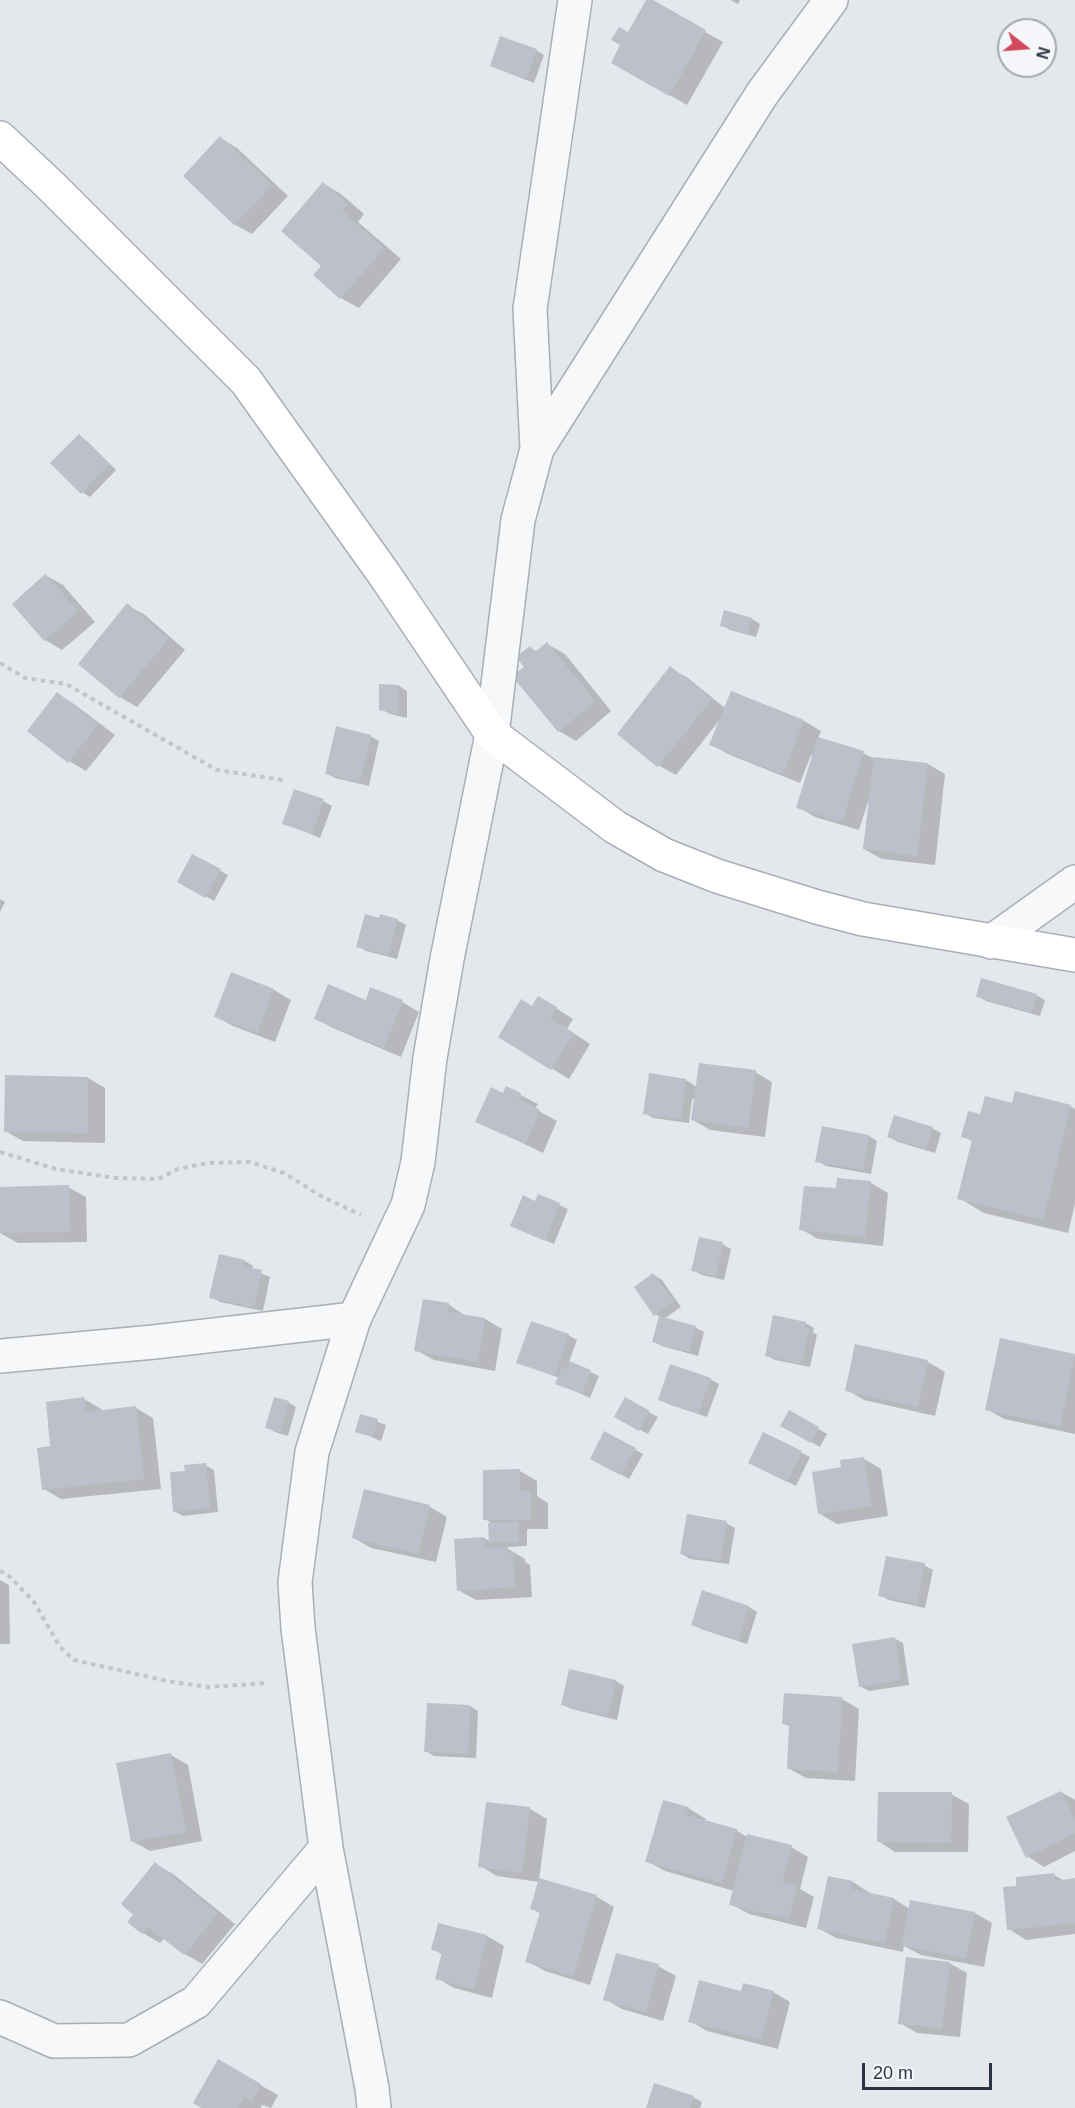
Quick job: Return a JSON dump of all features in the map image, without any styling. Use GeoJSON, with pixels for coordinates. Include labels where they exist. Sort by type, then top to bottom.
{"type":"FeatureCollection","features":[{"type":"Feature","properties":{"kind":"street"},"geometry":{"type":"LineString","coordinates":[[537,449],[530,309],[575,0]]}},
{"type":"Feature","properties":{"kind":"street"},"geometry":{"type":"LineString","coordinates":[[374,2108],[326,1848],[303,1676],[295,1582],[312,1452],[354,1319],[408,1205],[418,1162],[430,1058],[447,959],[492,734],[518,520],[537,449],[762,94],[831,0]]}},
{"type":"Feature","properties":{"kind":"street"},"geometry":{"type":"LineString","coordinates":[[0,138],[246,381],[384,574],[492,734],[615,827],[664,855],[717,876],[862,919],[1075,955]]}},
{"type":"Feature","properties":{"kind":"street"},"geometry":{"type":"LineString","coordinates":[[991,942],[1075,882]]}},
{"type":"Feature","properties":{"kind":"street"},"geometry":{"type":"LineString","coordinates":[[0,1356],[154,1342],[354,1319]]}},
{"type":"Feature","properties":{"kind":"street"},"geometry":{"type":"LineString","coordinates":[[0,2017],[54,2041],[129,2040],[196,2002],[326,1848]]}},
{"type":"Feature","properties":{"kind":"path"},"geometry":{"type":"LineString","coordinates":[[0,663],[25,678],[66,684],[217,770],[284,780]]}},
{"type":"Feature","properties":{"kind":"path"},"geometry":{"type":"LineString","coordinates":[[0,1152],[56,1169],[115,1178],[158,1179],[178,1169],[207,1163],[250,1162],[284,1173],[321,1196],[361,1215],[400,1223]]}},
{"type":"Feature","properties":{"kind":"path"},"geometry":{"type":"LineString","coordinates":[[0,1571],[7,1574],[34,1602],[60,1647],[74,1660],[167,1681],[208,1687],[262,1684],[303,1676]]}},
{"type":"Feature","properties":{"kind":"building"},"geometry":{"type":"Polygon","coordinates":[[[646,0],[653,0],[706,30],[669,96],[611,63],[620,45],[611,40],[619,27],[628,32],[646,0]]]}},
{"type":"Feature","properties":{"kind":"building"},"geometry":{"type":"Polygon","coordinates":[[[500,36],[537,49],[526,80],[490,66],[500,36]]]}},
{"type":"Feature","properties":{"kind":"building"},"geometry":{"type":"Polygon","coordinates":[[[220,136],[272,185],[234,225],[183,176],[220,136]]]}},
{"type":"Feature","properties":{"kind":"building"},"geometry":{"type":"Polygon","coordinates":[[[323,182],[348,204],[342,211],[384,248],[340,299],[313,275],[321,266],[281,231],[323,182]]]}},
{"type":"Feature","properties":{"kind":"building"},"geometry":{"type":"Polygon","coordinates":[[[79,434],[109,464],[81,494],[50,463],[79,434]]]}},
{"type":"Feature","properties":{"kind":"building"},"geometry":{"type":"Polygon","coordinates":[[[45,574],[78,611],[44,641],[12,604],[45,574]]]}},
{"type":"Feature","properties":{"kind":"building"},"geometry":{"type":"Polygon","coordinates":[[[127,603],[168,639],[119,698],[78,664],[127,603]]]}},
{"type":"Feature","properties":{"kind":"building"},"geometry":{"type":"Polygon","coordinates":[[[724,610],[752,618],[747,634],[720,626],[724,610]]]}},
{"type":"Feature","properties":{"kind":"building"},"geometry":{"type":"Polygon","coordinates":[[[547,642],[595,701],[558,732],[512,676],[524,667],[516,657],[530,646],[535,652],[547,642]]]}},
{"type":"Feature","properties":{"kind":"building"},"geometry":{"type":"Polygon","coordinates":[[[670,666],[712,699],[657,767],[617,734],[670,666]]]}},
{"type":"Feature","properties":{"kind":"building"},"geometry":{"type":"Polygon","coordinates":[[[379,684],[399,685],[399,714],[379,710],[379,684]]]}},
{"type":"Feature","properties":{"kind":"building"},"geometry":{"type":"Polygon","coordinates":[[[731,691],[804,720],[783,774],[709,745],[731,691]]]}},
{"type":"Feature","properties":{"kind":"building"},"geometry":{"type":"Polygon","coordinates":[[[57,692],[98,724],[68,763],[27,731],[57,692]]]}},
{"type":"Feature","properties":{"kind":"building"},"geometry":{"type":"Polygon","coordinates":[[[336,726],[371,735],[360,782],[325,774],[336,726]]]}},
{"type":"Feature","properties":{"kind":"building"},"geometry":{"type":"Polygon","coordinates":[[[818,737],[864,751],[842,822],[796,808],[818,737]]]}},
{"type":"Feature","properties":{"kind":"building"},"geometry":{"type":"Polygon","coordinates":[[[874,757],[928,763],[917,856],[863,849],[874,757]]]}},
{"type":"Feature","properties":{"kind":"building"},"geometry":{"type":"Polygon","coordinates":[[[294,789],[324,799],[312,834],[282,824],[294,789]]]}},
{"type":"Feature","properties":{"kind":"building"},"geometry":{"type":"Polygon","coordinates":[[[192,854],[221,869],[205,898],[177,882],[192,854]]]}},
{"type":"Feature","properties":{"kind":"building"},"geometry":{"type":"Polygon","coordinates":[[[365,914],[379,918],[380,914],[398,919],[388,955],[356,947],[365,914]]]}},
{"type":"Feature","properties":{"kind":"building"},"geometry":{"type":"Polygon","coordinates":[[[231,972],[274,989],[257,1033],[214,1017],[231,972]]]}},
{"type":"Feature","properties":{"kind":"building"},"geometry":{"type":"Polygon","coordinates":[[[981,978],[1037,994],[1032,1012],[976,997],[981,978]]]}},
{"type":"Feature","properties":{"kind":"building"},"geometry":{"type":"Polygon","coordinates":[[[328,984],[366,1000],[370,987],[403,1000],[384,1048],[314,1019],[328,984]]]}},
{"type":"Feature","properties":{"kind":"building"},"geometry":{"type":"Polygon","coordinates":[[[538,996],[557,1007],[550,1018],[574,1033],[551,1070],[498,1037],[521,999],[532,1006],[538,996]]]}},
{"type":"Feature","properties":{"kind":"building"},"geometry":{"type":"Polygon","coordinates":[[[699,1063],[756,1070],[748,1128],[691,1120],[699,1063]]]}},
{"type":"Feature","properties":{"kind":"building"},"geometry":{"type":"Polygon","coordinates":[[[649,1073],[686,1079],[681,1119],[643,1114],[649,1073]]]}},
{"type":"Feature","properties":{"kind":"building"},"geometry":{"type":"Polygon","coordinates":[[[5,1075],[88,1077],[88,1133],[4,1132],[5,1075]]]}},
{"type":"Feature","properties":{"kind":"building"},"geometry":{"type":"Polygon","coordinates":[[[506,1086],[521,1093],[518,1099],[540,1110],[525,1144],[475,1122],[491,1087],[503,1093],[506,1086]]]}},
{"type":"Feature","properties":{"kind":"building"},"geometry":{"type":"Polygon","coordinates":[[[1015,1091],[1071,1105],[1043,1220],[957,1199],[972,1140],[961,1137],[968,1111],[980,1114],[985,1096],[1012,1103],[1015,1091]]]}},
{"type":"Feature","properties":{"kind":"building"},"geometry":{"type":"Polygon","coordinates":[[[894,1115],[933,1127],[926,1149],[887,1137],[894,1115]]]}},
{"type":"Feature","properties":{"kind":"building"},"geometry":{"type":"Polygon","coordinates":[[[822,1126],[869,1135],[863,1170],[815,1162],[822,1126]]]}},
{"type":"Feature","properties":{"kind":"building"},"geometry":{"type":"Polygon","coordinates":[[[837,1178],[871,1181],[865,1237],[799,1230],[804,1186],[836,1188],[837,1178]]]}},
{"type":"Feature","properties":{"kind":"building"},"geometry":{"type":"Polygon","coordinates":[[[69,1185],[70,1232],[0,1233],[0,1187],[69,1185]]]}},
{"type":"Feature","properties":{"kind":"building"},"geometry":{"type":"Polygon","coordinates":[[[538,1194],[560,1203],[545,1241],[510,1226],[523,1195],[535,1201],[538,1194]]]}},
{"type":"Feature","properties":{"kind":"building"},"geometry":{"type":"Polygon","coordinates":[[[699,1237],[723,1242],[716,1276],[691,1271],[699,1237]]]}},
{"type":"Feature","properties":{"kind":"building"},"geometry":{"type":"Polygon","coordinates":[[[219,1254],[245,1260],[243,1266],[262,1270],[254,1307],[209,1298],[219,1254]]]}},
{"type":"Feature","properties":{"kind":"building"},"geometry":{"type":"Polygon","coordinates":[[[653,1273],[674,1301],[654,1316],[634,1287],[653,1273]]]}},
{"type":"Feature","properties":{"kind":"building"},"geometry":{"type":"Polygon","coordinates":[[[423,1299],[449,1303],[448,1312],[485,1318],[478,1362],[414,1351],[423,1299]]]}},
{"type":"Feature","properties":{"kind":"building"},"geometry":{"type":"Polygon","coordinates":[[[773,1315],[806,1322],[805,1327],[809,1328],[802,1364],[765,1356],[773,1315]]]}},
{"type":"Feature","properties":{"kind":"building"},"geometry":{"type":"Polygon","coordinates":[[[659,1316],[696,1326],[689,1352],[652,1342],[659,1316]]]}},
{"type":"Feature","properties":{"kind":"building"},"geometry":{"type":"Polygon","coordinates":[[[531,1321],[569,1334],[555,1376],[516,1363],[531,1321]]]}},
{"type":"Feature","properties":{"kind":"building"},"geometry":{"type":"Polygon","coordinates":[[[1000,1338],[1075,1354],[1060,1426],[985,1410],[1000,1338]]]}},
{"type":"Feature","properties":{"kind":"building"},"geometry":{"type":"Polygon","coordinates":[[[855,1344],[928,1360],[918,1407],[845,1391],[855,1344]]]}},
{"type":"Feature","properties":{"kind":"building"},"geometry":{"type":"Polygon","coordinates":[[[569,1361],[591,1370],[582,1394],[555,1384],[562,1367],[566,1369],[569,1361]]]}},
{"type":"Feature","properties":{"kind":"building"},"geometry":{"type":"Polygon","coordinates":[[[670,1364],[711,1378],[698,1413],[658,1400],[670,1364]]]}},
{"type":"Feature","properties":{"kind":"building"},"geometry":{"type":"Polygon","coordinates":[[[84,1397],[86,1412],[136,1406],[144,1479],[42,1490],[37,1448],[50,1446],[46,1402],[84,1397]]]}},
{"type":"Feature","properties":{"kind":"building"},"geometry":{"type":"Polygon","coordinates":[[[274,1397],[289,1401],[280,1432],[265,1428],[274,1397]]]}},
{"type":"Feature","properties":{"kind":"building"},"geometry":{"type":"Polygon","coordinates":[[[625,1397],[650,1411],[639,1431],[614,1417],[625,1397]]]}},
{"type":"Feature","properties":{"kind":"building"},"geometry":{"type":"Polygon","coordinates":[[[789,1410],[819,1427],[811,1443],[780,1426],[789,1410]]]}},
{"type":"Feature","properties":{"kind":"building"},"geometry":{"type":"Polygon","coordinates":[[[360,1414],[378,1419],[373,1437],[355,1432],[360,1414]]]}},
{"type":"Feature","properties":{"kind":"building"},"geometry":{"type":"Polygon","coordinates":[[[604,1431],[636,1448],[620,1475],[590,1459],[604,1431]]]}},
{"type":"Feature","properties":{"kind":"building"},"geometry":{"type":"Polygon","coordinates":[[[763,1432],[802,1451],[787,1482],[748,1463],[763,1432]]]}},
{"type":"Feature","properties":{"kind":"building"},"geometry":{"type":"Polygon","coordinates":[[[864,1457],[872,1506],[818,1514],[812,1472],[841,1467],[840,1460],[864,1457]]]}},
{"type":"Feature","properties":{"kind":"building"},"geometry":{"type":"Polygon","coordinates":[[[206,1463],[210,1508],[173,1512],[170,1472],[185,1471],[184,1465],[206,1463]]]}},
{"type":"Feature","properties":{"kind":"building"},"geometry":{"type":"Polygon","coordinates":[[[520,1469],[520,1491],[531,1491],[531,1520],[483,1520],[483,1470],[520,1469]]]}},
{"type":"Feature","properties":{"kind":"building"},"geometry":{"type":"Polygon","coordinates":[[[364,1489],[430,1505],[418,1554],[352,1538],[364,1489]]]}},
{"type":"Feature","properties":{"kind":"building"},"geometry":{"type":"Polygon","coordinates":[[[687,1514],[727,1521],[720,1561],[680,1554],[687,1514]]]}},
{"type":"Feature","properties":{"kind":"building"},"geometry":{"type":"Polygon","coordinates":[[[519,1522],[519,1542],[489,1543],[488,1523],[519,1522]]]}},
{"type":"Feature","properties":{"kind":"building"},"geometry":{"type":"Polygon","coordinates":[[[484,1537],[485,1548],[508,1547],[508,1553],[513,1553],[515,1587],[457,1591],[454,1539],[484,1537]]]}},
{"type":"Feature","properties":{"kind":"building"},"geometry":{"type":"Polygon","coordinates":[[[886,1556],[925,1563],[917,1604],[878,1596],[886,1556]]]}},
{"type":"Feature","properties":{"kind":"building"},"geometry":{"type":"Polygon","coordinates":[[[702,1590],[749,1606],[738,1640],[691,1625],[702,1590]]]}},
{"type":"Feature","properties":{"kind":"building"},"geometry":{"type":"Polygon","coordinates":[[[895,1637],[901,1680],[859,1687],[852,1644],[895,1637]]]}},
{"type":"Feature","properties":{"kind":"building"},"geometry":{"type":"Polygon","coordinates":[[[569,1669],[616,1680],[608,1716],[561,1705],[569,1669]]]}},
{"type":"Feature","properties":{"kind":"building"},"geometry":{"type":"Polygon","coordinates":[[[784,1693],[842,1697],[838,1772],[787,1769],[789,1725],[782,1724],[784,1693]]]}},
{"type":"Feature","properties":{"kind":"building"},"geometry":{"type":"Polygon","coordinates":[[[427,1703],[470,1705],[468,1754],[424,1752],[427,1703]]]}},
{"type":"Feature","properties":{"kind":"building"},"geometry":{"type":"Polygon","coordinates":[[[171,1753],[186,1832],[131,1842],[116,1763],[171,1753]]]}},
{"type":"Feature","properties":{"kind":"building"},"geometry":{"type":"Polygon","coordinates":[[[1061,1791],[1075,1820],[1075,1833],[1026,1858],[1006,1817],[1061,1791]]]}},
{"type":"Feature","properties":{"kind":"building"},"geometry":{"type":"Polygon","coordinates":[[[878,1792],[952,1792],[951,1843],[877,1842],[878,1792]]]}},
{"type":"Feature","properties":{"kind":"building"},"geometry":{"type":"Polygon","coordinates":[[[663,1800],[689,1807],[686,1815],[737,1829],[722,1883],[645,1862],[663,1800]]]}},
{"type":"Feature","properties":{"kind":"building"},"geometry":{"type":"Polygon","coordinates":[[[486,1802],[530,1807],[522,1873],[478,1867],[486,1802]]]}},
{"type":"Feature","properties":{"kind":"building"},"geometry":{"type":"Polygon","coordinates":[[[747,1834],[792,1845],[782,1882],[797,1885],[789,1919],[729,1905],[747,1834]]]}},
{"type":"Feature","properties":{"kind":"building"},"geometry":{"type":"Polygon","coordinates":[[[155,1862],[218,1913],[184,1955],[148,1927],[142,1934],[127,1922],[133,1915],[121,1904],[155,1862]]]}},
{"type":"Feature","properties":{"kind":"building"},"geometry":{"type":"Polygon","coordinates":[[[1054,1873],[1055,1881],[1075,1878],[1075,1923],[1007,1930],[1003,1887],[1016,1886],[1016,1877],[1054,1873]]]}},
{"type":"Feature","properties":{"kind":"building"},"geometry":{"type":"Polygon","coordinates":[[[828,1876],[853,1881],[851,1889],[894,1898],[885,1943],[817,1929],[828,1876]]]}},
{"type":"Feature","properties":{"kind":"building"},"geometry":{"type":"Polygon","coordinates":[[[539,1878],[597,1895],[573,1976],[525,1962],[540,1912],[530,1909],[539,1878]]]}},
{"type":"Feature","properties":{"kind":"building"},"geometry":{"type":"Polygon","coordinates":[[[910,1900],[975,1912],[966,1958],[902,1946],[910,1900]]]}},
{"type":"Feature","properties":{"kind":"building"},"geometry":{"type":"Polygon","coordinates":[[[438,1923],[487,1935],[474,1989],[435,1979],[442,1952],[431,1950],[438,1923]]]}},
{"type":"Feature","properties":{"kind":"building"},"geometry":{"type":"Polygon","coordinates":[[[616,1953],[659,1964],[646,2012],[603,2000],[616,1953]]]}},
{"type":"Feature","properties":{"kind":"building"},"geometry":{"type":"Polygon","coordinates":[[[906,1957],[950,1962],[942,2028],[898,2024],[906,1957]]]}},
{"type":"Feature","properties":{"kind":"building"},"geometry":{"type":"Polygon","coordinates":[[[699,1980],[741,1991],[743,1983],[774,1991],[761,2040],[688,2022],[699,1980]]]}},
{"type":"Feature","properties":{"kind":"building"},"geometry":{"type":"Polygon","coordinates":[[[218,2059],[261,2084],[252,2101],[244,2097],[238,2108],[201,2108],[193,2103],[218,2059]]]}},
{"type":"Feature","properties":{"kind":"building"},"geometry":{"type":"Polygon","coordinates":[[[654,2083],[694,2096],[690,2108],[646,2108],[654,2083]]]}}]}
